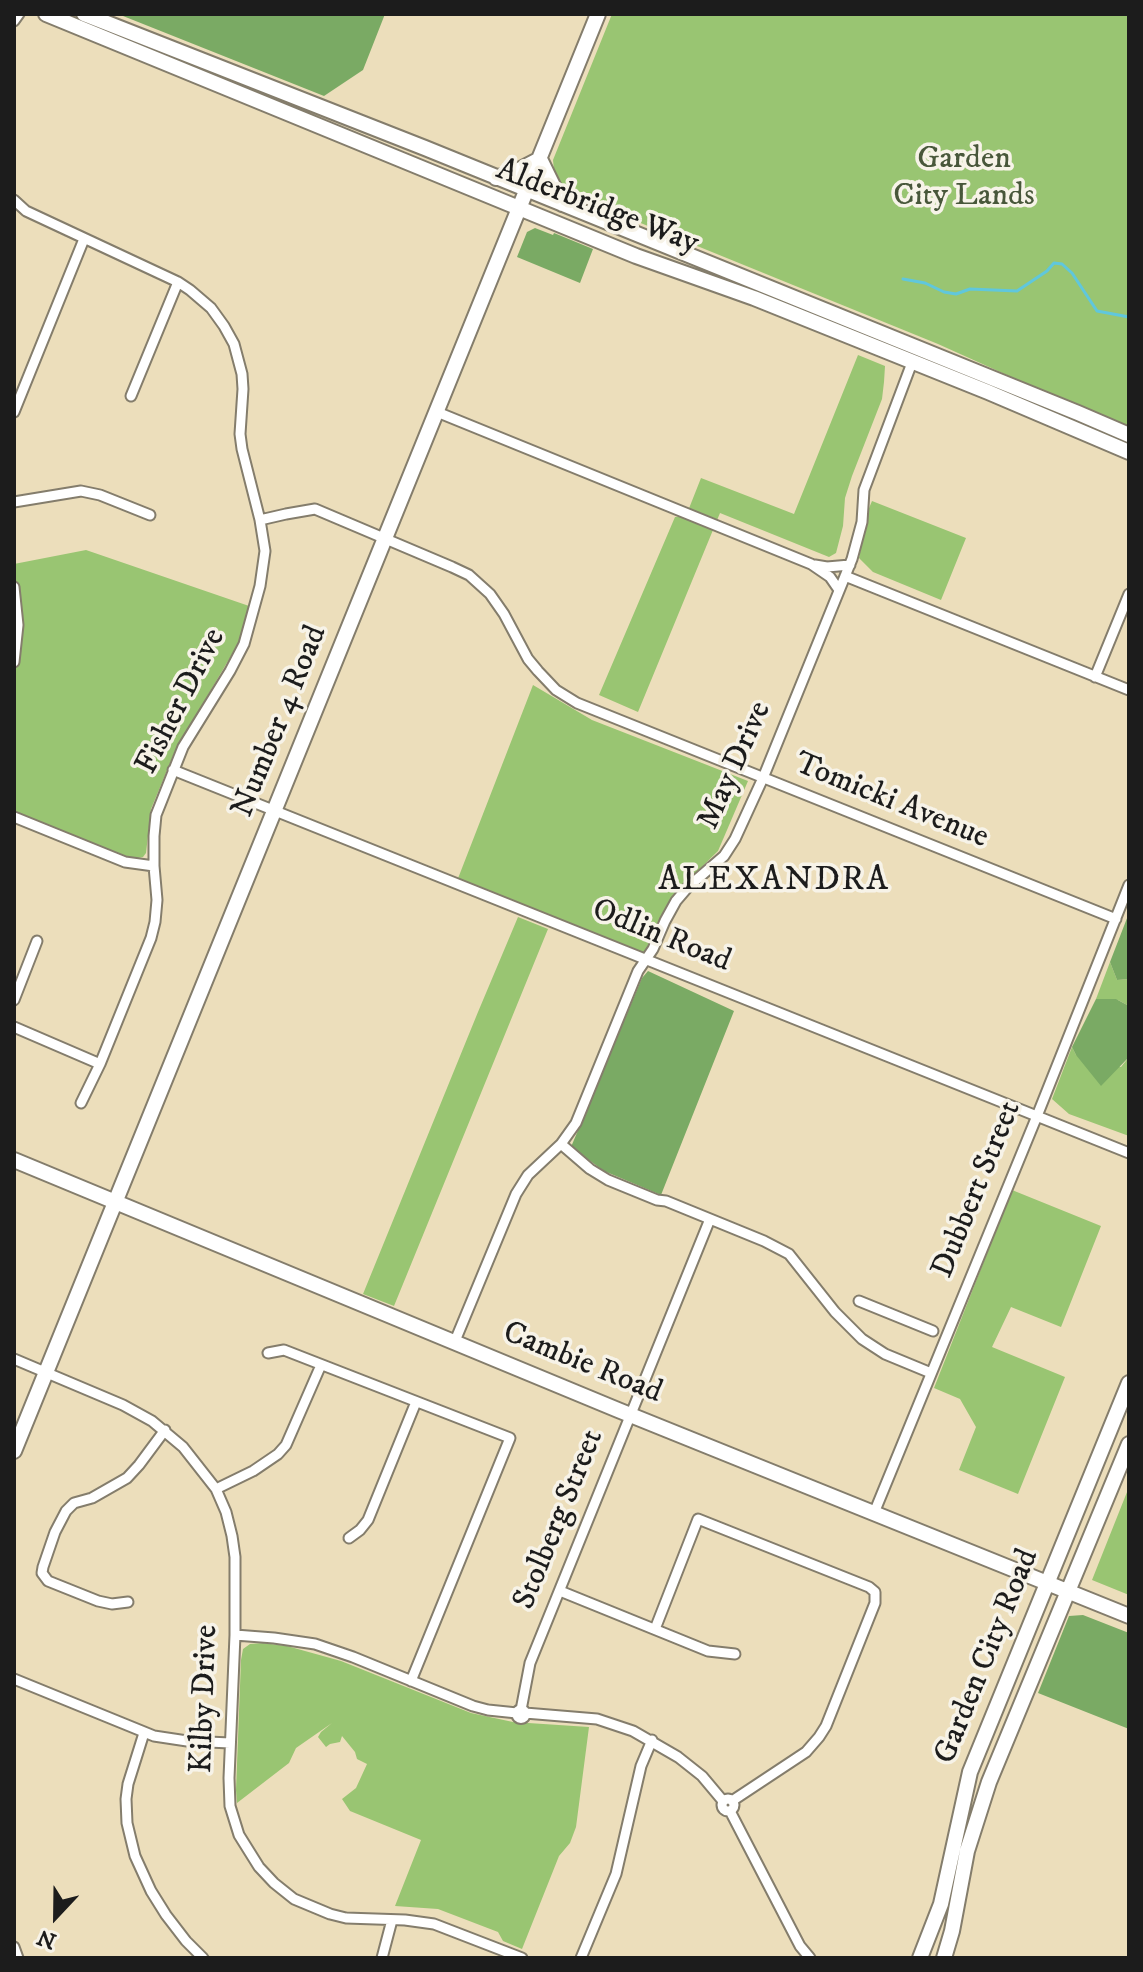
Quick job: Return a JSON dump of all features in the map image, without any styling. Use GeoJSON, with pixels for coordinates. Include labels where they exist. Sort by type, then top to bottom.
{"type":"FeatureCollection","features":[{"type":"Feature","properties":{"kind":"main road","name":"Alderbridge Way"},"geometry":{"type":"LineString","coordinates":[[46,14],[636,256],[1078,413],[1129,435]]}},
{"type":"Feature","properties":{"kind":"main road"},"geometry":{"type":"LineString","coordinates":[[63,14],[141,45],[184,54]]}},
{"type":"Feature","properties":{"kind":"main road","name":"Alderbridge Way"},"geometry":{"type":"LineString","coordinates":[[84,14],[562,204],[915,355],[1129,452]]}},
{"type":"Feature","properties":{"kind":"main road","name":"Number 4 Road"},"geometry":{"type":"LineString","coordinates":[[14,1451],[598,14]]}},
{"type":"Feature","properties":{"kind":"main road"},"geometry":{"type":"LineString","coordinates":[[496,178],[540,159],[562,204]]}},
{"type":"Feature","properties":{"kind":"main road","name":"Cambie Road"},"geometry":{"type":"LineString","coordinates":[[14,1160],[630,1415],[1129,1616]]}},
{"type":"Feature","properties":{"kind":"main road","name":"Garden City Road"},"geometry":{"type":"LineString","coordinates":[[920,1958],[941,1904],[970,1772],[1129,1383]]}},
{"type":"Feature","properties":{"kind":"main road","name":"Garden City Road"},"geometry":{"type":"LineString","coordinates":[[944,1958],[967,1851],[989,1782],[1129,1444]]}},
{"type":"Feature","properties":{"kind":"main road"},"geometry":{"type":"LineString","coordinates":[[931,1958],[941,1904]]}},
{"type":"Feature","properties":{"kind":"street"},"geometry":{"type":"LineString","coordinates":[[14,21],[19,14]]}},
{"type":"Feature","properties":{"kind":"street","name":"Fisher Drive"},"geometry":{"type":"LineString","coordinates":[[14,200],[26,211],[178,282],[211,308],[224,326],[238,358],[243,389],[240,434],[265,551],[248,635],[230,671],[183,747],[156,815],[154,866],[157,900],[153,930],[100,1064],[81,1103]]}},
{"type":"Feature","properties":{"kind":"street"},"geometry":{"type":"LineString","coordinates":[[14,412],[16,399],[84,239]]}},
{"type":"Feature","properties":{"kind":"street"},"geometry":{"type":"LineString","coordinates":[[131,396],[178,282]]}},
{"type":"Feature","properties":{"kind":"street","name":"May Drive"},"geometry":{"type":"LineString","coordinates":[[455,1341],[516,1194],[528,1175],[561,1144],[576,1123],[638,971],[676,901],[724,856],[735,839],[850,565],[862,522],[864,490],[915,355]]}},
{"type":"Feature","properties":{"kind":"street"},"geometry":{"type":"LineString","coordinates":[[437,412],[811,564],[827,567],[850,565]]}},
{"type":"Feature","properties":{"kind":"street"},"geometry":{"type":"LineString","coordinates":[[14,502],[91,492],[150,515]]}},
{"type":"Feature","properties":{"kind":"street","name":"Tomicki Avenue"},"geometry":{"type":"LineString","coordinates":[[260,520],[315,509],[452,567],[481,584],[504,614],[528,659],[556,690],[577,703],[1116,919]]}},
{"type":"Feature","properties":{"kind":"street"},"geometry":{"type":"LineString","coordinates":[[811,564],[830,577],[839,590]]}},
{"type":"Feature","properties":{"kind":"street"},"geometry":{"type":"LineString","coordinates":[[845,576],[1129,690]]}},
{"type":"Feature","properties":{"kind":"street"},"geometry":{"type":"LineString","coordinates":[[14,587],[18,625],[14,662]]}},
{"type":"Feature","properties":{"kind":"street"},"geometry":{"type":"LineString","coordinates":[[1095,677],[1129,594]]}},
{"type":"Feature","properties":{"kind":"street","name":"Odlin Road"},"geometry":{"type":"LineString","coordinates":[[173,770],[1129,1153]]}},
{"type":"Feature","properties":{"kind":"street"},"geometry":{"type":"LineString","coordinates":[[14,817],[125,862],[154,866]]}},
{"type":"Feature","properties":{"kind":"street","name":"Dubbert Street"},"geometry":{"type":"LineString","coordinates":[[874,1513],[1129,885]]}},
{"type":"Feature","properties":{"kind":"street"},"geometry":{"type":"LineString","coordinates":[[14,1000],[37,941]]}},
{"type":"Feature","properties":{"kind":"street"},"geometry":{"type":"LineString","coordinates":[[14,1027],[100,1064]]}},
{"type":"Feature","properties":{"kind":"street"},"geometry":{"type":"LineString","coordinates":[[561,1144],[608,1180],[764,1241],[789,1254],[835,1312],[862,1339],[885,1354],[931,1373]]}},
{"type":"Feature","properties":{"kind":"street","name":"Stolberg Street"},"geometry":{"type":"LineString","coordinates":[[521,1712],[530,1663],[710,1219]]}},
{"type":"Feature","properties":{"kind":"street"},"geometry":{"type":"LineString","coordinates":[[859,1301],[933,1331]]}},
{"type":"Feature","properties":{"kind":"street"},"geometry":{"type":"LineString","coordinates":[[268,1353],[284,1350],[510,1438],[411,1681]]}},
{"type":"Feature","properties":{"kind":"street","name":"Kilby Drive"},"geometry":{"type":"LineString","coordinates":[[14,1359],[123,1405],[152,1421],[191,1456],[216,1489],[226,1512],[235,1557],[230,1806],[239,1835],[259,1867],[284,1891],[305,1905],[346,1918],[434,1924],[522,1958]]}},
{"type":"Feature","properties":{"kind":"street"},"geometry":{"type":"LineString","coordinates":[[216,1489],[253,1471],[286,1445],[321,1365]]}},
{"type":"Feature","properties":{"kind":"street"},"geometry":{"type":"LineString","coordinates":[[349,1538],[368,1520],[416,1402]]}},
{"type":"Feature","properties":{"kind":"street"},"geometry":{"type":"LineString","coordinates":[[128,1602],[112,1604],[98,1601],[48,1581],[42,1571],[55,1532],[66,1511],[74,1503],[92,1498],[127,1478],[165,1430]]}},
{"type":"Feature","properties":{"kind":"street"},"geometry":{"type":"LineString","coordinates":[[655,1629],[698,1519],[875,1592],[875,1603],[819,1737],[806,1752],[728,1804]]}},
{"type":"Feature","properties":{"kind":"street"},"geometry":{"type":"LineString","coordinates":[[560,1591],[708,1651],[735,1654]]}},
{"type":"Feature","properties":{"kind":"street"},"geometry":{"type":"LineString","coordinates":[[235,1635],[315,1644],[488,1710],[597,1719],[652,1740],[702,1776],[728,1804],[800,1946],[810,1958]]}},
{"type":"Feature","properties":{"kind":"street"},"geometry":{"type":"LineString","coordinates":[[14,1679],[144,1733],[166,1739],[230,1743]]}},
{"type":"Feature","properties":{"kind":"street"},"geometry":{"type":"LineString","coordinates":[[144,1733],[126,1799],[127,1823],[135,1856],[166,1915],[203,1958]]}},
{"type":"Feature","properties":{"kind":"street"},"geometry":{"type":"LineString","coordinates":[[581,1958],[616,1874],[641,1766],[652,1740]]}},
{"type":"Feature","properties":{"kind":"street"},"geometry":{"type":"LineString","coordinates":[[382,1958],[392,1920]]}},
{"type":"Feature","properties":{"kind":"street"},"geometry":{"type":"LineString","coordinates":[[14,1947],[18,1958]]}},
{"type":"Feature","properties":{"kind":"green space"},"geometry":{"type":"Polygon","coordinates":[[[118,14],[385,14],[363,70],[324,96],[118,14]]]}},
{"type":"Feature","properties":{"kind":"green space","name":"Garden City Lands"},"geometry":{"type":"Polygon","coordinates":[[[612,14],[1129,14],[1129,430],[938,344],[562,191],[555,182],[553,160],[612,14]]]}},
{"type":"Feature","properties":{"kind":"green space"},"geometry":{"type":"Polygon","coordinates":[[[535,228],[593,249],[580,283],[517,257],[527,232],[535,228]]]}},
{"type":"Feature","properties":{"kind":"green space"},"geometry":{"type":"Polygon","coordinates":[[[858,355],[885,366],[884,382],[882,399],[845,498],[843,526],[836,553],[829,557],[720,513],[638,712],[599,695],[675,517],[686,516],[701,478],[794,514],[858,355]]]}},
{"type":"Feature","properties":{"kind":"green space"},"geometry":{"type":"Polygon","coordinates":[[[872,501],[966,538],[941,600],[873,572],[859,558],[872,501]]]}},
{"type":"Feature","properties":{"kind":"green space"},"geometry":{"type":"Polygon","coordinates":[[[86,550],[252,607],[238,644],[175,751],[151,809],[146,853],[143,857],[128,860],[14,813],[14,672],[21,624],[14,564],[86,550]]]}},
{"type":"Feature","properties":{"kind":"green space"},"geometry":{"type":"Polygon","coordinates":[[[533,685],[592,720],[748,781],[718,851],[673,895],[648,956],[457,881],[533,685]]]}},
{"type":"Feature","properties":{"kind":"green space"},"geometry":{"type":"Polygon","coordinates":[[[1129,913],[1129,979],[1117,980],[1110,962],[1129,913]]]}},
{"type":"Feature","properties":{"kind":"green space"},"geometry":{"type":"Polygon","coordinates":[[[518,917],[548,929],[394,1306],[363,1294],[518,917]]]}},
{"type":"Feature","properties":{"kind":"green space"},"geometry":{"type":"Polygon","coordinates":[[[1110,962],[1117,980],[1129,979],[1129,1006],[1118,1000],[1096,999],[1110,962]]]}},
{"type":"Feature","properties":{"kind":"green space"},"geometry":{"type":"Polygon","coordinates":[[[648,971],[734,1011],[661,1195],[604,1171],[571,1147],[642,978],[648,971]]]}},
{"type":"Feature","properties":{"kind":"green space"},"geometry":{"type":"Polygon","coordinates":[[[1096,999],[1116,999],[1129,1006],[1129,1057],[1101,1086],[1072,1047],[1096,999]]]}},
{"type":"Feature","properties":{"kind":"green space"},"geometry":{"type":"Polygon","coordinates":[[[1072,1047],[1076,1055],[1121,1067],[1129,1057],[1129,1136],[1069,1114],[1052,1099],[1072,1047]]]}},
{"type":"Feature","properties":{"kind":"green space"},"geometry":{"type":"Polygon","coordinates":[[[1012,1190],[1101,1226],[1061,1327],[1011,1307],[992,1347],[1065,1377],[1018,1494],[959,1470],[976,1427],[960,1399],[934,1388],[1012,1190]]]}},
{"type":"Feature","properties":{"kind":"green space"},"geometry":{"type":"Polygon","coordinates":[[[1129,1487],[1129,1595],[1092,1580],[1129,1487]]]}},
{"type":"Feature","properties":{"kind":"green space"},"geometry":{"type":"Polygon","coordinates":[[[1083,1615],[1129,1633],[1129,1729],[1038,1693],[1069,1616],[1083,1615]]]}},
{"type":"Feature","properties":{"kind":"green space"},"geometry":{"type":"Polygon","coordinates":[[[250,1644],[287,1646],[341,1661],[471,1713],[513,1722],[589,1727],[576,1827],[570,1843],[559,1856],[522,1949],[503,1941],[498,1932],[438,1909],[395,1906],[421,1840],[350,1811],[342,1799],[356,1788],[367,1764],[357,1759],[342,1736],[340,1742],[326,1747],[318,1737],[332,1723],[296,1748],[289,1763],[237,1803],[241,1660],[243,1649],[250,1644]]]}},
{"type":"Feature","properties":{"kind":"waterway"},"geometry":{"type":"LineString","coordinates":[[903,279],[956,294],[970,289],[1017,291],[1054,263],[1062,264],[1072,273],[1097,311],[1129,317]]}},
{"type":"Feature","properties":{"kind":"district","name":"ALEXANDRA"},"geometry":{"type":"Point","coordinates":[774,882]}}]}
